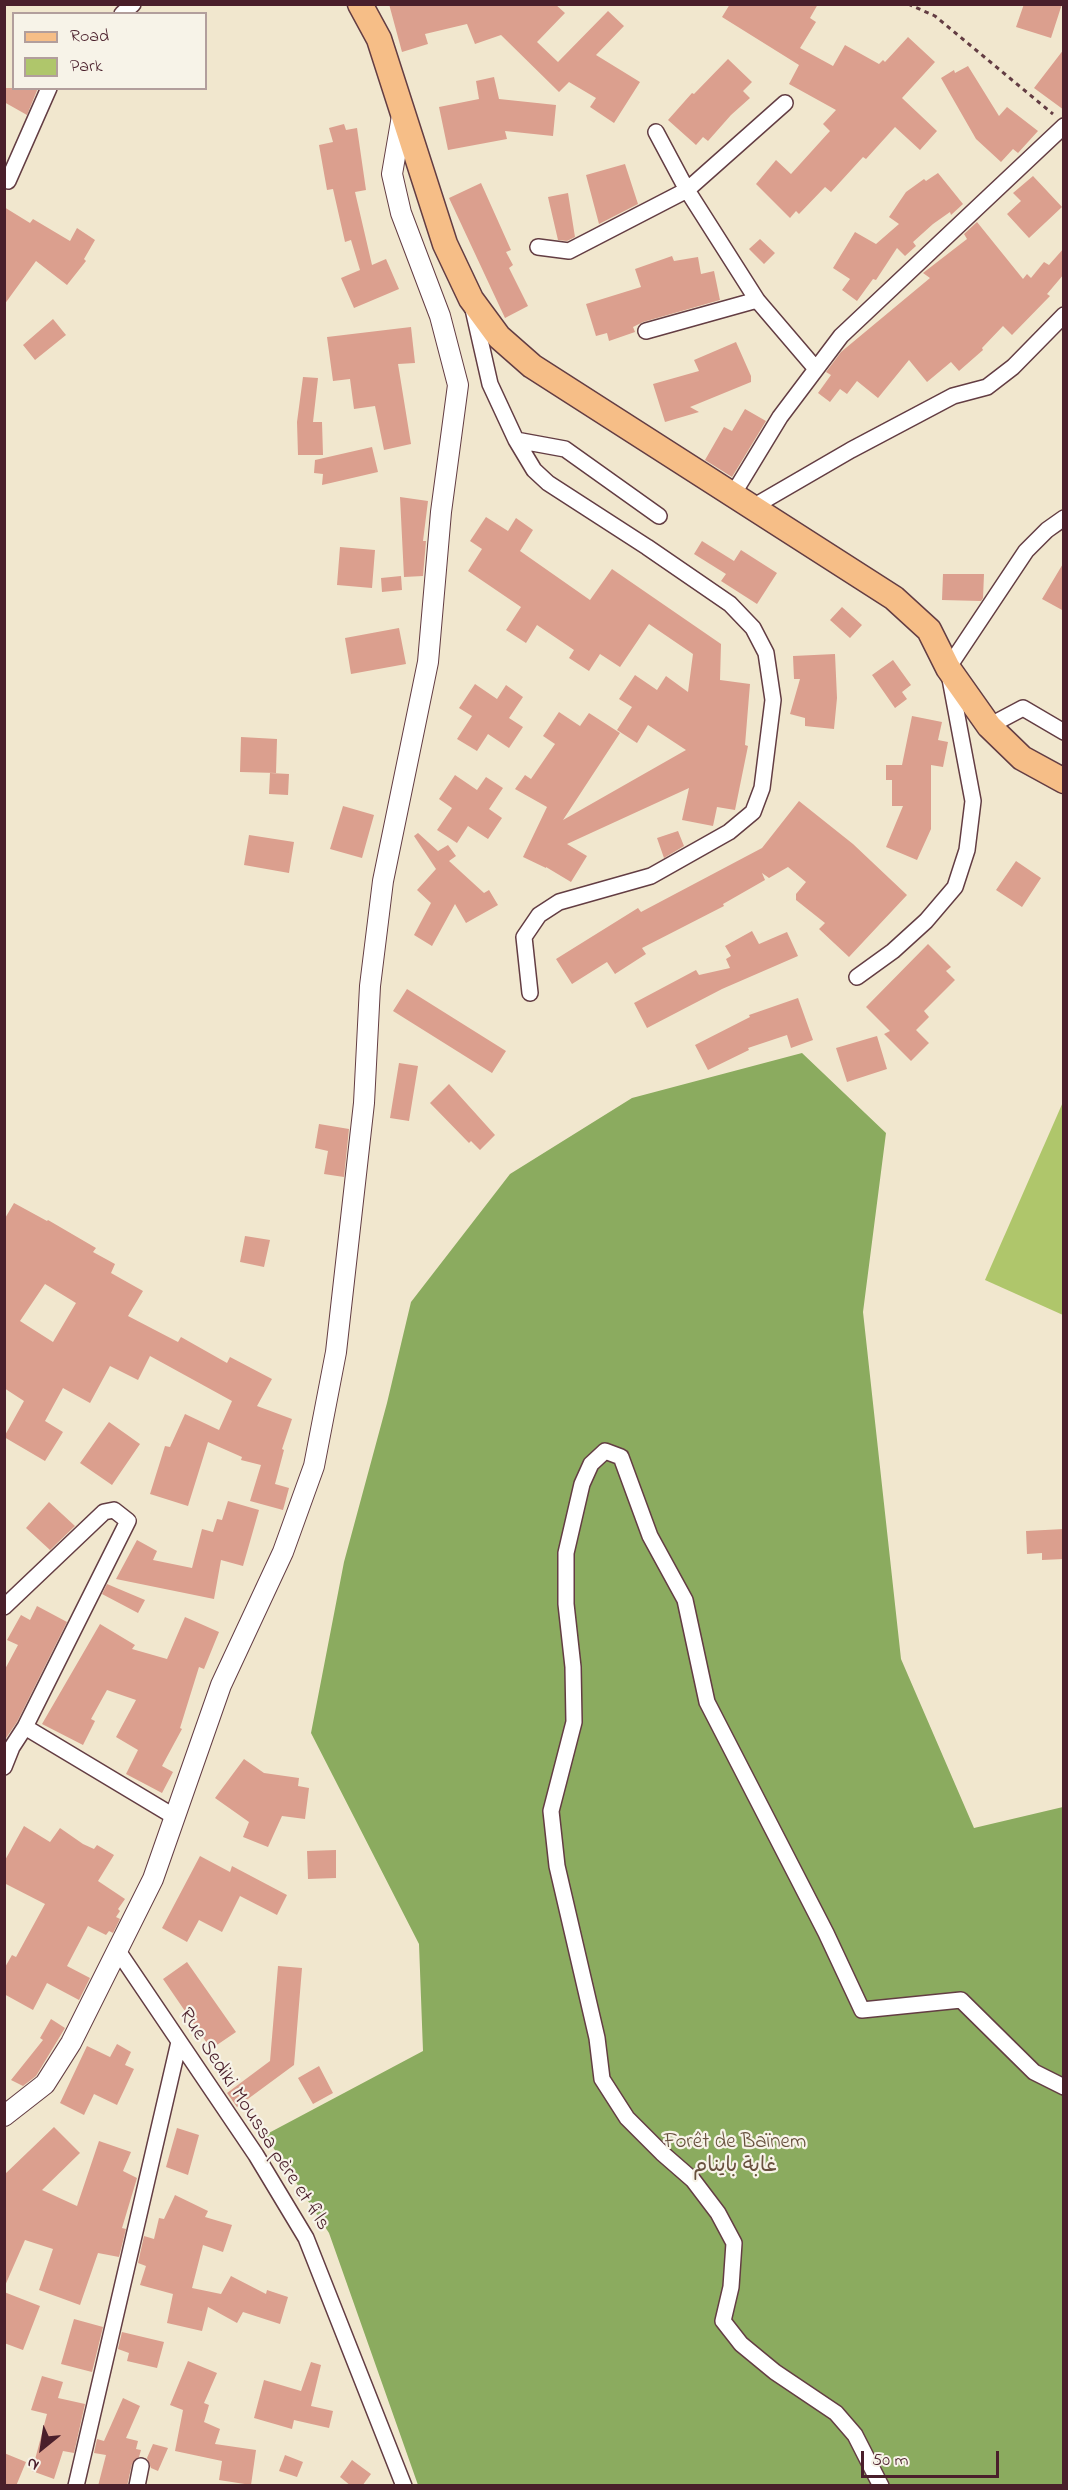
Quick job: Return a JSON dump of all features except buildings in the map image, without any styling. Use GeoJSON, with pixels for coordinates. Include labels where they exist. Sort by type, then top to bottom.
{"type":"FeatureCollection","features":[{"type":"Feature","properties":{"kind":"main road"},"geometry":{"type":"LineString","coordinates":[[360,4],[379,39],[445,244],[471,299],[498,337],[532,366],[894,598],[929,630],[948,668],[989,726],[1022,758],[1064,781]]}},
{"type":"Feature","properties":{"kind":"street"},"geometry":{"type":"LineString","coordinates":[[8,182],[48,90]]}},
{"type":"Feature","properties":{"kind":"street"},"geometry":{"type":"LineString","coordinates":[[538,247],[569,251],[687,190],[785,103]]}},
{"type":"Feature","properties":{"kind":"street"},"geometry":{"type":"LineString","coordinates":[[4,2116],[45,2084],[71,2043],[153,1879],[221,1685],[283,1552],[314,1466],[336,1352],[364,1103],[370,986],[383,881],[428,662],[441,512],[458,385],[440,316],[401,213],[392,174],[402,116]]}},
{"type":"Feature","properties":{"kind":"street"},"geometry":{"type":"LineString","coordinates":[[741,502],[780,417],[841,336],[1059,121]]}},
{"type":"Feature","properties":{"kind":"street"},"geometry":{"type":"LineString","coordinates":[[656,132],[687,190],[757,300],[816,369]]}},
{"type":"Feature","properties":{"kind":"street"},"geometry":{"type":"LineString","coordinates":[[471,299],[490,384],[516,440],[534,470],[548,483],[730,604],[753,628],[766,653],[772,700],[762,788],[753,812],[729,832],[651,876],[559,902],[538,915],[524,938],[530,993]]}},
{"type":"Feature","properties":{"kind":"street"},"geometry":{"type":"LineString","coordinates":[[646,331],[757,300]]}},
{"type":"Feature","properties":{"kind":"street"},"geometry":{"type":"LineString","coordinates":[[741,502],[851,450],[953,396],[987,387],[1013,367],[1064,315]]}},
{"type":"Feature","properties":{"kind":"street"},"geometry":{"type":"LineString","coordinates":[[516,440],[565,449],[659,516]]}},
{"type":"Feature","properties":{"kind":"street"},"geometry":{"type":"LineString","coordinates":[[857,977],[893,951],[926,921],[955,887],[967,850],[973,801],[948,668],[1026,551],[1047,530],[1064,518]]}},
{"type":"Feature","properties":{"kind":"street"},"geometry":{"type":"LineString","coordinates":[[989,726],[1023,708],[1064,732]]}},
{"type":"Feature","properties":{"kind":"street"},"geometry":{"type":"LineString","coordinates":[[881,2486],[855,2435],[836,2414],[775,2372],[741,2344],[723,2321],[731,2288],[734,2243],[718,2213],[693,2181],[627,2118],[602,2079],[597,2038],[557,1866],[551,1811],[574,1722],[573,1666],[566,1604],[566,1553],[582,1484],[591,1464],[605,1451],[621,1457],[650,1536],[685,1600],[707,1702],[826,1933],[862,2010],[961,2000],[1034,2072],[1064,2087]]}},
{"type":"Feature","properties":{"kind":"street"},"geometry":{"type":"LineString","coordinates":[[4,1607],[104,1512],[114,1510],[128,1521],[4,1767]]}},
{"type":"Feature","properties":{"kind":"street"},"geometry":{"type":"LineString","coordinates":[[25,1727],[175,1817]]}},
{"type":"Feature","properties":{"kind":"street","name":"Rue Sediki Moussa père et fils"},"geometry":{"type":"LineString","coordinates":[[118,1951],[256,2155],[306,2238],[404,2486]]}},
{"type":"Feature","properties":{"kind":"street"},"geometry":{"type":"LineString","coordinates":[[76,2486],[179,2042]]}},
{"type":"Feature","properties":{"kind":"street"},"geometry":{"type":"LineString","coordinates":[[137,2486],[141,2466]]}},
{"type":"Feature","properties":{"kind":"path"},"geometry":{"type":"LineString","coordinates":[[908,4],[935,16],[1059,121]]}},
{"type":"Feature","properties":{"kind":"green space","name":"Forêt de Baïnem غابة باينام"},"geometry":{"type":"Polygon","coordinates":[[[802,1053],[886,1133],[863,1312],[901,1659],[974,1828],[1063,1807],[1063,2485],[418,2485],[329,2233],[265,2135],[423,2051],[419,1944],[311,1733],[344,1562],[387,1403],[411,1302],[510,1174],[632,1098],[802,1053]]]}},
{"type":"Feature","properties":{"kind":"green space"},"geometry":{"type":"Polygon","coordinates":[[[1063,1102],[1063,1315],[985,1280],[1063,1102]]]}}]}
